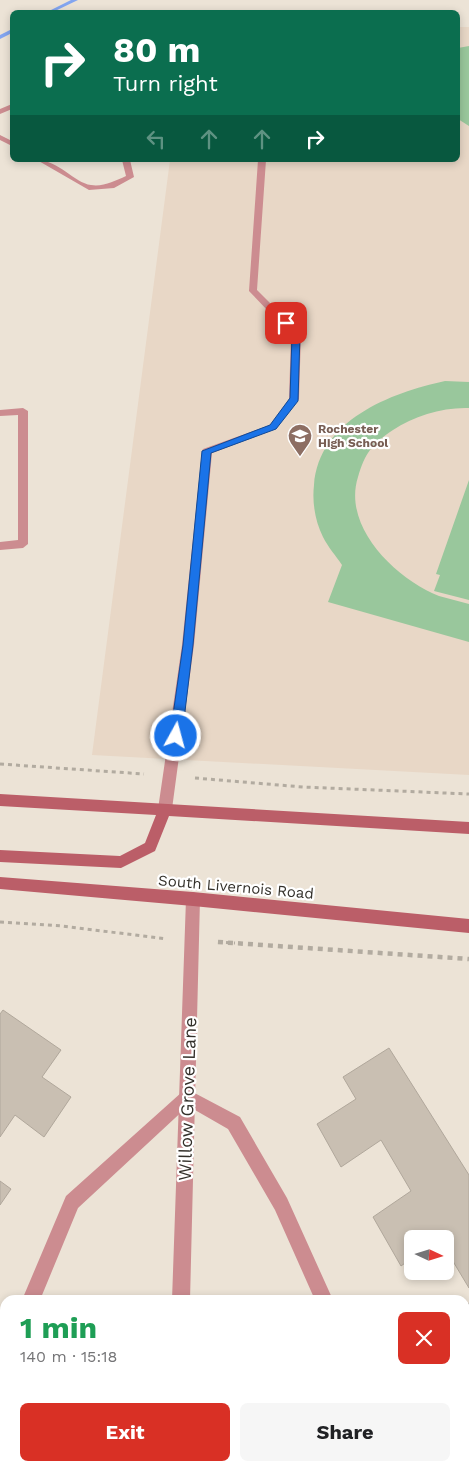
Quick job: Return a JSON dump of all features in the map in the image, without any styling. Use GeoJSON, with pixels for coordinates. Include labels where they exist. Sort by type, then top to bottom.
{"type":"FeatureCollection","features":[{"type":"Feature","properties":{"kind":"main road"},"geometry":{"type":"LineString","coordinates":[[0,800],[469,828]]}},
{"type":"Feature","properties":{"kind":"main road"},"geometry":{"type":"LineString","coordinates":[[0,856],[121,862],[150,847],[165,809]]}},
{"type":"Feature","properties":{"kind":"main road","name":"South Livernois Road"},"geometry":{"type":"LineString","coordinates":[[0,883],[193,898],[469,926]]}},
{"type":"Feature","properties":{"kind":"street"},"geometry":{"type":"LineString","coordinates":[[44,162],[89,188],[111,186],[130,177],[126,162]]}},
{"type":"Feature","properties":{"kind":"street"},"geometry":{"type":"LineString","coordinates":[[165,809],[188,645],[207,451],[273,427],[294,399],[296,334],[253,291],[262,162]]}},
{"type":"Feature","properties":{"kind":"street"},"geometry":{"type":"LineString","coordinates":[[0,413],[23,411],[23,544],[0,546]]}},
{"type":"Feature","properties":{"kind":"street","name":"Willow Grove Lane"},"geometry":{"type":"LineString","coordinates":[[181,1295],[193,898]]}},
{"type":"Feature","properties":{"kind":"street"},"geometry":{"type":"LineString","coordinates":[[34,1295],[72,1202],[187,1097],[234,1123],[282,1204],[322,1295]]}},
{"type":"Feature","properties":{"kind":"path"},"geometry":{"type":"LineString","coordinates":[[0,764],[303,786],[469,794]]}},
{"type":"Feature","properties":{"kind":"path"},"geometry":{"type":"LineString","coordinates":[[0,922],[62,926],[146,938]]}},
{"type":"Feature","properties":{"kind":"path"},"geometry":{"type":"LineString","coordinates":[[249,944],[469,959]]}},
{"type":"Feature","properties":{"kind":"shaded area","name":"Rochester High School"},"geometry":{"type":"Polygon","coordinates":[[[460,27],[469,27],[469,775],[92,755],[170,162],[460,162],[460,27]]]}},
{"type":"Feature","properties":{"kind":"green space"},"geometry":{"type":"Polygon","coordinates":[[[469,46],[469,126],[460,120],[460,48],[469,46]]]}},
{"type":"Feature","properties":{"kind":"green space"},"geometry":{"type":"Polygon","coordinates":[[[445,381],[469,382],[469,408],[429,413],[401,425],[386,435],[370,450],[363,462],[355,496],[358,514],[365,532],[376,549],[390,564],[423,588],[439,596],[469,604],[469,642],[328,602],[342,565],[323,537],[316,518],[314,505],[313,491],[319,462],[329,443],[343,427],[361,413],[381,402],[402,393],[445,381]]]}},
{"type":"Feature","properties":{"kind":"green space"},"geometry":{"type":"Polygon","coordinates":[[[469,480],[469,600],[434,591],[440,575],[436,574],[469,480]]]}},
{"type":"Feature","properties":{"kind":"building"},"geometry":{"type":"Polygon","coordinates":[[[3,1010],[61,1050],[42,1077],[71,1097],[44,1137],[15,1115],[0,1137],[0,1014],[3,1010]]]}},
{"type":"Feature","properties":{"kind":"building"},"geometry":{"type":"Polygon","coordinates":[[[389,1048],[469,1175],[469,1288],[454,1263],[454,1230],[404,1230],[404,1264],[401,1266],[373,1217],[411,1191],[381,1140],[341,1167],[317,1124],[356,1099],[343,1077],[389,1048]]]}},
{"type":"Feature","properties":{"kind":"building"},"geometry":{"type":"Polygon","coordinates":[[[0,1181],[11,1189],[0,1205],[0,1181]]]}},
{"type":"Feature","properties":{"kind":"waterway"},"geometry":{"type":"LineString","coordinates":[[54,10],[75,0]]}},
{"type":"Feature","properties":{"kind":"waterway"},"geometry":{"type":"LineString","coordinates":[[0,37],[10,32]]}},
{"type":"Feature","properties":{"kind":"place","name":"Rochester High School"},"geometry":{"type":"Point","coordinates":[300,457]}},
{"type":"Feature","properties":{"kind":"route"},"geometry":{"type":"LineString","coordinates":[[176,736],[188,645],[207,451],[273,427],[294,399],[296,334],[286,323]]}}]}
